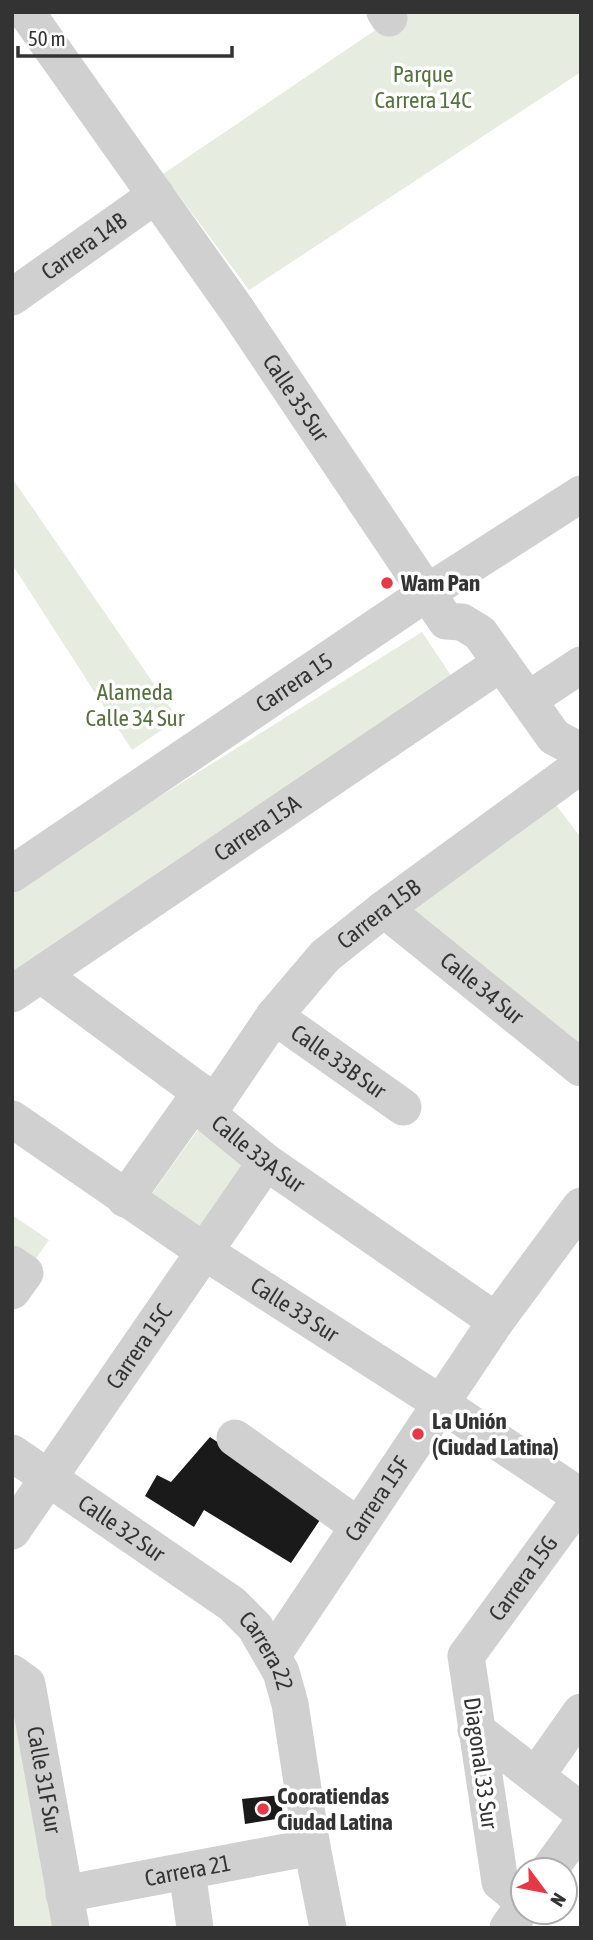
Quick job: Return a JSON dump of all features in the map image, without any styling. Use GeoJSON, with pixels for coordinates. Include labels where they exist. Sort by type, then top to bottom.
{"type":"FeatureCollection","features":[{"type":"Feature","properties":{"kind":"street","name":"Calle 35 Sur"},"geometry":{"type":"LineString","coordinates":[[26,12],[237,310],[446,621],[462,622],[480,633],[554,737],[569,745],[581,758]]}},
{"type":"Feature","properties":{"kind":"street","name":"Carrera 14B"},"geometry":{"type":"LineString","coordinates":[[12,297],[156,195]]}},
{"type":"Feature","properties":{"kind":"street","name":"Carrera 15"},"geometry":{"type":"LineString","coordinates":[[12,874],[428,592],[581,494]]}},
{"type":"Feature","properties":{"kind":"street","name":"Carrera 15A"},"geometry":{"type":"LineString","coordinates":[[27,985],[501,663]]}},
{"type":"Feature","properties":{"kind":"street"},"geometry":{"type":"LineString","coordinates":[[528,700],[581,664]]}},
{"type":"Feature","properties":{"kind":"street","name":"Carrera 15B"},"geometry":{"type":"LineString","coordinates":[[125,1199],[325,956],[384,909],[581,765]]}},
{"type":"Feature","properties":{"kind":"street","name":"Calle 34 Sur"},"geometry":{"type":"LineString","coordinates":[[384,909],[581,1068]]}},
{"type":"Feature","properties":{"kind":"street","name":"Calle 33A Sur"},"geometry":{"type":"LineString","coordinates":[[27,985],[208,1098],[210,1116],[267,1163],[496,1321]]}},
{"type":"Feature","properties":{"kind":"street","name":"Calle 33B Sur"},"geometry":{"type":"LineString","coordinates":[[274,1016],[403,1107]]}},
{"type":"Feature","properties":{"kind":"street","name":"Calle 33 Sur"},"geometry":{"type":"LineString","coordinates":[[12,1119],[125,1199],[440,1403],[581,1498]]}},
{"type":"Feature","properties":{"kind":"street","name":"Carrera 15C"},"geometry":{"type":"LineString","coordinates":[[12,1531],[267,1163]]}},
{"type":"Feature","properties":{"kind":"street","name":"Carrera 15F"},"geometry":{"type":"LineString","coordinates":[[272,1656],[496,1321],[581,1206]]}},
{"type":"Feature","properties":{"kind":"street"},"geometry":{"type":"LineString","coordinates":[[234,1438],[358,1526]]}},
{"type":"Feature","properties":{"kind":"street","name":"Calle 32 Sur"},"geometry":{"type":"LineString","coordinates":[[12,1452],[232,1604]]}},
{"type":"Feature","properties":{"kind":"street","name":"Carrera 15G"},"geometry":{"type":"LineString","coordinates":[[466,1656],[581,1498]]}},
{"type":"Feature","properties":{"kind":"street","name":"Carrera 22"},"geometry":{"type":"LineString","coordinates":[[232,1604],[255,1627],[281,1672],[290,1704],[312,1847],[328,1928]]}},
{"type":"Feature","properties":{"kind":"street","name":"Diagonal 33 Sur"},"geometry":{"type":"LineString","coordinates":[[466,1656],[500,1882],[509,1889]]}},
{"type":"Feature","properties":{"kind":"street","name":"Calle 31F Sur"},"geometry":{"type":"LineString","coordinates":[[12,1673],[27,1684],[67,1911]]}},
{"type":"Feature","properties":{"kind":"street"},"geometry":{"type":"LineString","coordinates":[[536,1776],[581,1712]]}},
{"type":"Feature","properties":{"kind":"street"},"geometry":{"type":"LineString","coordinates":[[477,1730],[581,1811]]}},
{"type":"Feature","properties":{"kind":"street"},"geometry":{"type":"LineString","coordinates":[[559,1856],[581,1826]]}},
{"type":"Feature","properties":{"kind":"street","name":"Carrera 21"},"geometry":{"type":"LineString","coordinates":[[67,1911],[187,1871],[312,1847]]}},
{"type":"Feature","properties":{"kind":"street"},"geometry":{"type":"LineString","coordinates":[[187,1871],[195,1928]]}},
{"type":"Feature","properties":{"kind":"green space","name":"Parque Carrera 14C"},"geometry":{"type":"Polygon","coordinates":[[[402,12],[581,12],[581,72],[249,290],[163,174],[402,12]]]}},
{"type":"Feature","properties":{"kind":"green space","name":"Alameda Calle 34 Sur"},"geometry":{"type":"Polygon","coordinates":[[[12,478],[178,719],[132,750],[12,564],[12,478]]]}},
{"type":"Feature","properties":{"kind":"green space"},"geometry":{"type":"Polygon","coordinates":[[[422,632],[456,683],[12,973],[12,889],[422,632]]]}},
{"type":"Feature","properties":{"kind":"green space"},"geometry":{"type":"Polygon","coordinates":[[[554,802],[581,838],[581,1057],[402,908],[554,802]]]}},
{"type":"Feature","properties":{"kind":"green space"},"geometry":{"type":"Polygon","coordinates":[[[205,1120],[252,1152],[194,1237],[146,1202],[205,1120]]]}},
{"type":"Feature","properties":{"kind":"green space"},"geometry":{"type":"Polygon","coordinates":[[[12,1215],[49,1240],[25,1273],[12,1264],[12,1215]]]}},
{"type":"Feature","properties":{"kind":"green space"},"geometry":{"type":"Polygon","coordinates":[[[12,1685],[58,1928],[12,1928],[12,1685]]]}},
{"type":"Feature","properties":{"kind":"building"},"geometry":{"type":"Polygon","coordinates":[[[210,1437],[324,1514],[291,1563],[204,1510],[194,1527],[145,1496],[157,1475],[171,1482],[210,1437]]]}},
{"type":"Feature","properties":{"kind":"building","name":"Cooratiendas Ciudad Latina"},"geometry":{"type":"Polygon","coordinates":[[[281,1795],[283,1818],[245,1824],[242,1799],[281,1795]]]}},
{"type":"Feature","properties":{"kind":"place","name":"Wam Pan"},"geometry":{"type":"Point","coordinates":[387,583]}},
{"type":"Feature","properties":{"kind":"place","name":"La Unión (Ciudad Latina)"},"geometry":{"type":"Point","coordinates":[418,1434]}},
{"type":"Feature","properties":{"kind":"place","name":"Cooratiendas Ciudad Latina"},"geometry":{"type":"Point","coordinates":[263,1809]}}]}
